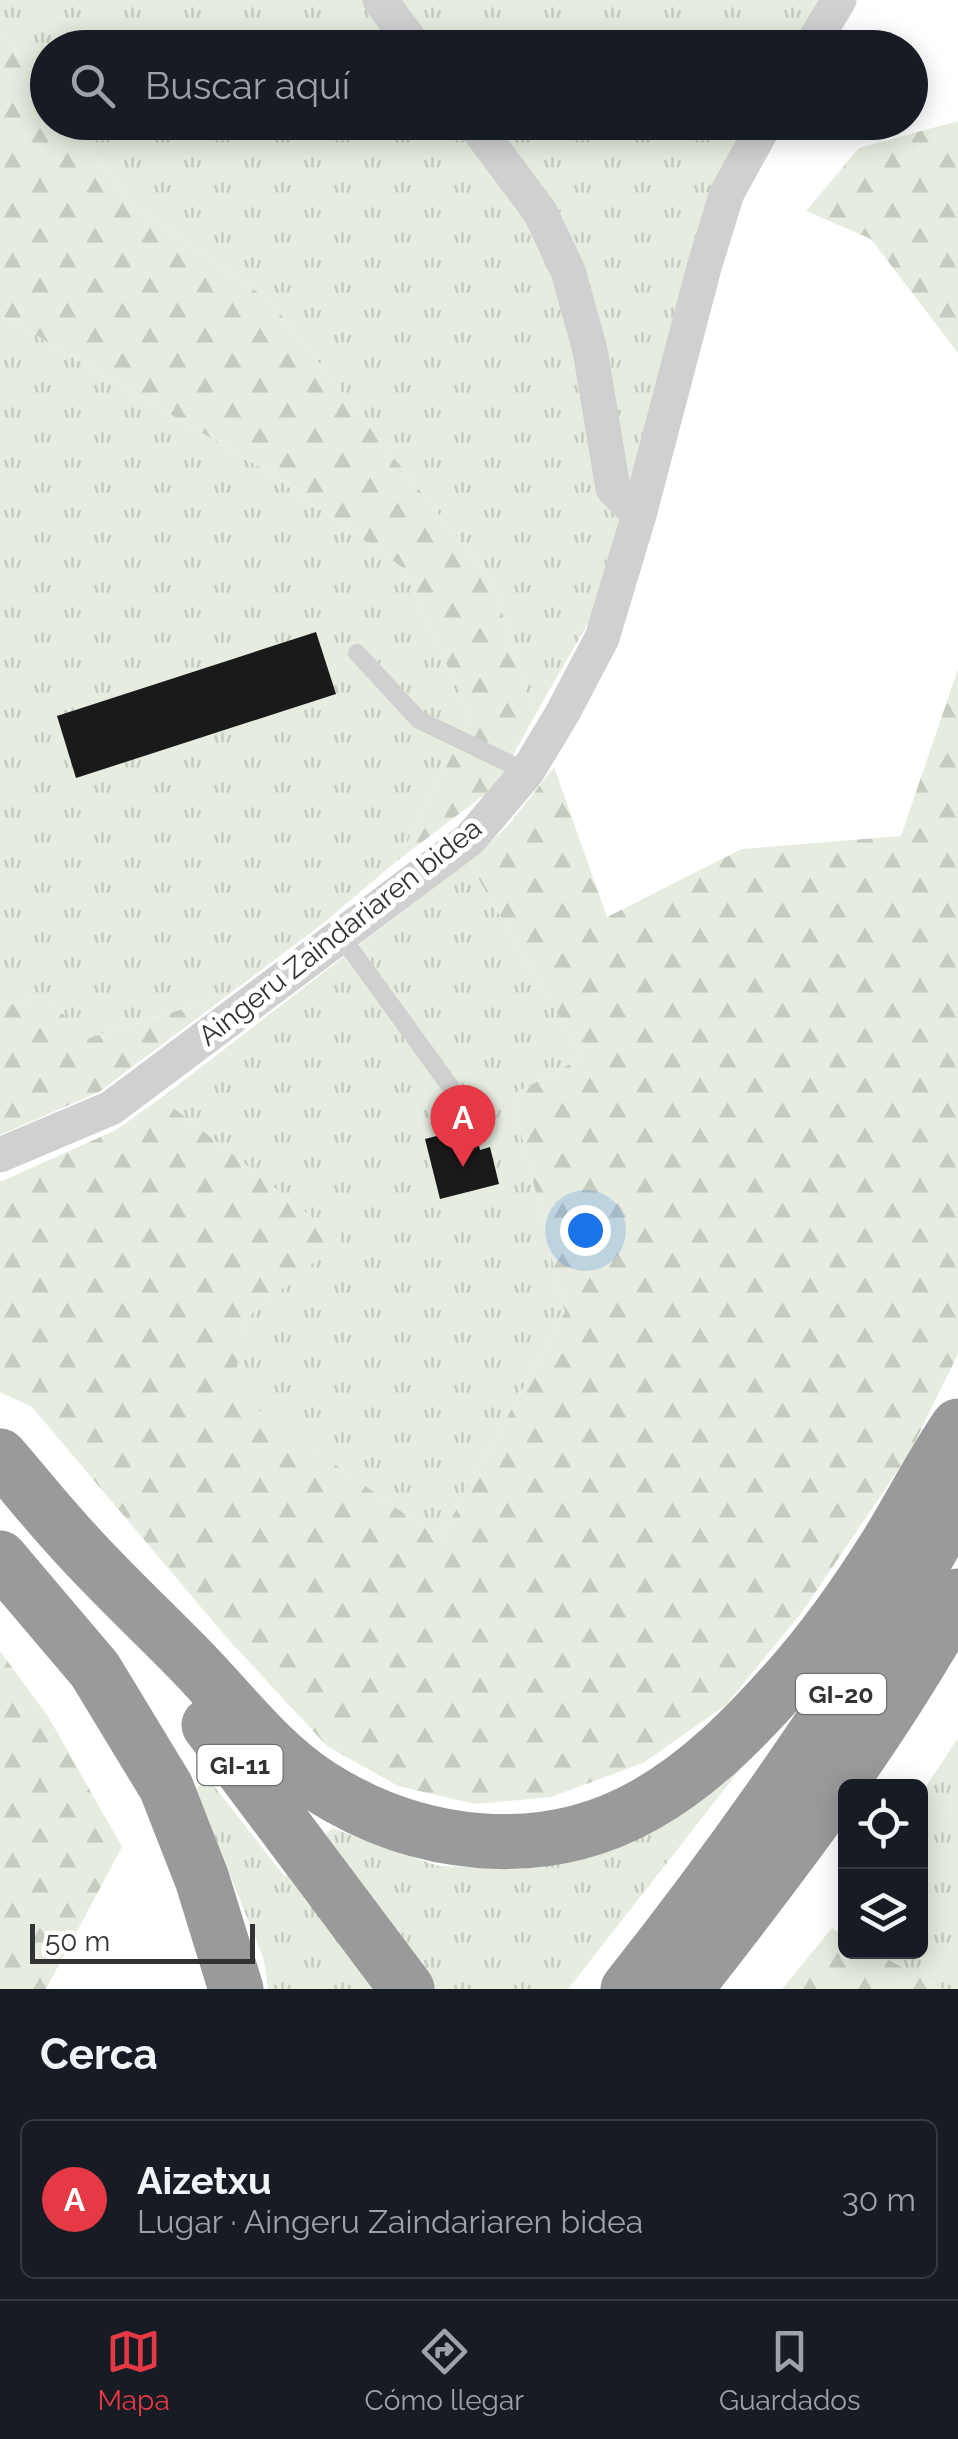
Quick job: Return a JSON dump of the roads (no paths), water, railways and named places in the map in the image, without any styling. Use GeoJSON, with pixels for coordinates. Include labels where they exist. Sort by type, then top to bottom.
{"type":"FeatureCollection","features":[{"type":"Feature","properties":{"kind":"highway"},"geometry":{"type":"LineString","coordinates":[[73,1542],[267,1744],[318,1785],[359,1809],[440,1837],[496,1842],[552,1838],[592,1828],[641,1808],[680,1784],[740,1730],[788,1680],[888,1544],[958,1426]]}},
{"type":"Feature","properties":{"kind":"highway","name":"GI-11"},"geometry":{"type":"LineString","coordinates":[[0,1456],[73,1542],[407,1989]]}},
{"type":"Feature","properties":{"kind":"highway","name":"GI-20"},"geometry":{"type":"LineString","coordinates":[[628,1989],[712,1883],[822,1724],[885,1627],[958,1498]]}},
{"type":"Feature","properties":{"kind":"highway","name":"GI-11"},"geometry":{"type":"LineString","coordinates":[[0,1558],[95,1670],[166,1787],[202,1879],[236,1989]]}},
{"type":"Feature","properties":{"kind":"highway","name":"GI-20"},"geometry":{"type":"LineString","coordinates":[[696,1978],[820,1816],[918,1670],[958,1596]]}},
{"type":"Feature","properties":{"kind":"highway"},"geometry":{"type":"LineString","coordinates":[[202,1879],[212,1989]]}},
{"type":"Feature","properties":{"kind":"street"},"geometry":{"type":"LineString","coordinates":[[380,0],[402,30]]}},
{"type":"Feature","properties":{"kind":"street"},"geometry":{"type":"LineString","coordinates":[[821,30],[839,0]]}},
{"type":"Feature","properties":{"kind":"street"},"geometry":{"type":"LineString","coordinates":[[487,140],[540,212],[568,271],[590,350],[613,488],[639,515]]}},
{"type":"Feature","properties":{"kind":"street","name":"Aingeru Zaindariaren bidea"},"geometry":{"type":"LineString","coordinates":[[0,1155],[112,1108],[470,839],[527,772],[602,638],[639,515],[705,264],[728,192],[756,140]]}},
{"type":"Feature","properties":{"kind":"lane"},"geometry":{"type":"LineString","coordinates":[[357,653],[419,720],[527,772]]}},
{"type":"Feature","properties":{"kind":"lane"},"geometry":{"type":"LineString","coordinates":[[341,936],[468,1111]]}},
{"type":"Feature","properties":{"kind":"place","name":"Aizetxu"},"geometry":{"type":"Point","coordinates":[463,1167]}}]}
